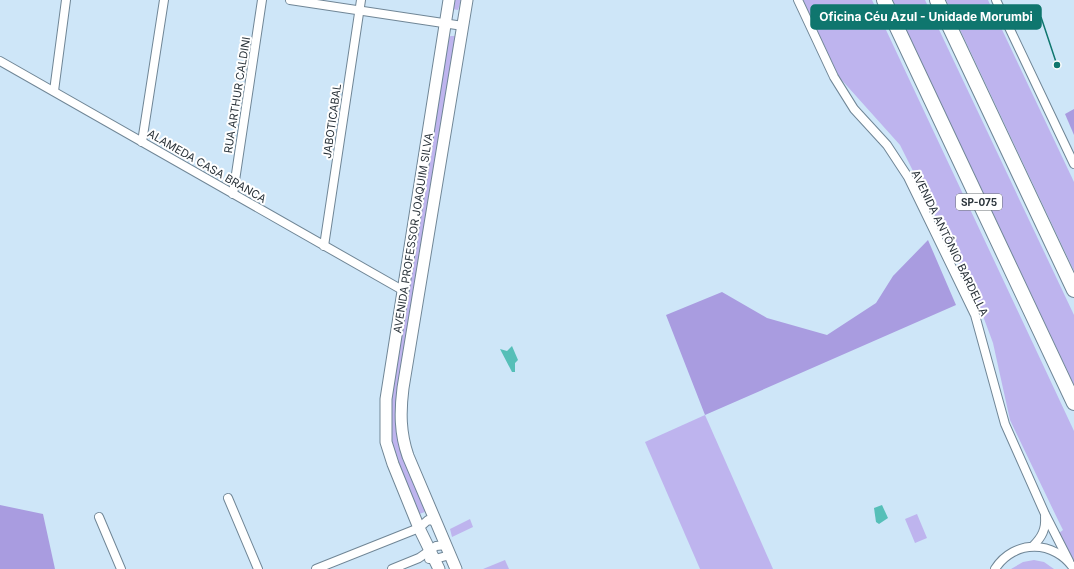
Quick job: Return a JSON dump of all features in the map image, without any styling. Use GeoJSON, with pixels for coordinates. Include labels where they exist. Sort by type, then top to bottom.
{"type":"FeatureCollection","features":[{"type":"Feature","properties":{"kind":"highway","name":"SP-075"},"geometry":{"type":"LineString","coordinates":[[884,0],[1074,403]]}},
{"type":"Feature","properties":{"kind":"highway"},"geometry":{"type":"LineString","coordinates":[[937,0],[1074,290]]}},
{"type":"Feature","properties":{"kind":"main road","name":"AVENIDA PROFESSOR JOAQUIM SILVA"},"geometry":{"type":"LineString","coordinates":[[435,559],[419,528],[393,464],[386,442],[386,399],[449,0]]}},
{"type":"Feature","properties":{"kind":"main road","name":"AVENIDA PROFESSOR JOAQUIM SILVA"},"geometry":{"type":"LineString","coordinates":[[456,569],[403,442],[400,422],[401,405],[467,0]]}},
{"type":"Feature","properties":{"kind":"street"},"geometry":{"type":"LineString","coordinates":[[54,91],[66,0]]}},
{"type":"Feature","properties":{"kind":"street"},"geometry":{"type":"LineString","coordinates":[[142,142],[164,0]]}},
{"type":"Feature","properties":{"kind":"street","name":"RUA ARTHUR CALDINI"},"geometry":{"type":"LineString","coordinates":[[233,194],[262,0]]}},
{"type":"Feature","properties":{"kind":"street"},"geometry":{"type":"LineString","coordinates":[[290,0],[463,26]]}},
{"type":"Feature","properties":{"kind":"street","name":"JABOTICABAL"},"geometry":{"type":"LineString","coordinates":[[324,246],[360,0]]}},
{"type":"Feature","properties":{"kind":"street","name":"AVENIDA ANTÔNIO BARDELLA"},"geometry":{"type":"LineString","coordinates":[[798,0],[834,77],[854,109],[887,145],[908,177],[974,314],[1005,424],[1045,514],[1072,565]]}},
{"type":"Feature","properties":{"kind":"street"},"geometry":{"type":"LineString","coordinates":[[996,0],[1074,164]]}},
{"type":"Feature","properties":{"kind":"street","name":"ALAMEDA CASA BRANCA"},"geometry":{"type":"LineString","coordinates":[[0,60],[404,291]]}},
{"type":"Feature","properties":{"kind":"street"},"geometry":{"type":"LineString","coordinates":[[228,498],[258,569]]}},
{"type":"Feature","properties":{"kind":"street"},"geometry":{"type":"LineString","coordinates":[[1033,546],[1040,539],[1046,526],[1045,514]]}},
{"type":"Feature","properties":{"kind":"street"},"geometry":{"type":"LineString","coordinates":[[99,517],[121,569]]}},
{"type":"Feature","properties":{"kind":"street"},"geometry":{"type":"LineString","coordinates":[[316,569],[419,528],[428,520],[435,521]]}},
{"type":"Feature","properties":{"kind":"street"},"geometry":{"type":"LineString","coordinates":[[435,559],[436,546],[448,550]]}},
{"type":"Feature","properties":{"kind":"street"},"geometry":{"type":"LineString","coordinates":[[995,569],[1008,554],[1020,548],[1033,546],[1046,547],[1059,553],[1072,565]]}},
{"type":"Feature","properties":{"kind":"street"},"geometry":{"type":"LineString","coordinates":[[392,569],[419,558],[435,559],[448,550]]}},
{"type":"Feature","properties":{"kind":"shaded area"},"geometry":{"type":"Polygon","coordinates":[[[454,0],[461,0],[458,10],[452,9],[454,0]]]}},
{"type":"Feature","properties":{"kind":"shaded area"},"geometry":{"type":"Polygon","coordinates":[[[803,0],[872,0],[1074,431],[1074,566],[1059,533],[1063,530],[1010,420],[993,343],[976,297],[900,145],[839,77],[803,0]]]}},
{"type":"Feature","properties":{"kind":"shaded area"},"geometry":{"type":"Polygon","coordinates":[[[892,0],[925,0],[1074,315],[1074,385],[892,0]]]}},
{"type":"Feature","properties":{"kind":"shaded area"},"geometry":{"type":"Polygon","coordinates":[[[946,0],[988,0],[1074,182],[1074,271],[946,0]]]}},
{"type":"Feature","properties":{"kind":"shaded area"},"geometry":{"type":"Polygon","coordinates":[[[455,36],[456,41],[396,401],[396,425],[401,449],[425,512],[419,514],[393,452],[389,429],[390,407],[448,37],[455,36]]]}},
{"type":"Feature","properties":{"kind":"shaded area"},"geometry":{"type":"Polygon","coordinates":[[[1074,109],[1074,135],[1065,114],[1074,109]]]}},
{"type":"Feature","properties":{"kind":"shaded area"},"geometry":{"type":"Polygon","coordinates":[[[928,240],[956,305],[705,415],[666,315],[722,292],[767,318],[827,335],[876,303],[893,276],[928,240]]]}},
{"type":"Feature","properties":{"kind":"shaded area"},"geometry":{"type":"Polygon","coordinates":[[[512,346],[518,360],[515,363],[515,372],[512,372],[500,349],[507,351],[512,346]]]}},
{"type":"Feature","properties":{"kind":"shaded area"},"geometry":{"type":"Polygon","coordinates":[[[705,415],[773,569],[700,569],[645,442],[705,415]]]}},
{"type":"Feature","properties":{"kind":"shaded area"},"geometry":{"type":"Polygon","coordinates":[[[0,505],[43,514],[55,569],[0,569],[0,505]]]}},
{"type":"Feature","properties":{"kind":"shaded area"},"geometry":{"type":"Polygon","coordinates":[[[882,505],[888,518],[879,524],[876,522],[874,508],[882,505]]]}},
{"type":"Feature","properties":{"kind":"shaded area"},"geometry":{"type":"Polygon","coordinates":[[[917,514],[927,538],[915,543],[905,519],[917,514]]]}},
{"type":"Feature","properties":{"kind":"shaded area"},"geometry":{"type":"Polygon","coordinates":[[[470,519],[473,527],[452,537],[450,529],[470,519]]]}},
{"type":"Feature","properties":{"kind":"shaded area"},"geometry":{"type":"Polygon","coordinates":[[[505,560],[509,569],[483,569],[505,560]]]}},
{"type":"Feature","properties":{"kind":"shaded area"},"geometry":{"type":"Polygon","coordinates":[[[1034,560],[1044,562],[1054,569],[1011,569],[1023,562],[1034,560]]]}},
{"type":"Feature","properties":{"kind":"place","name":"Oficina Céu Azul - Unidade Morumbi"},"geometry":{"type":"Point","coordinates":[1057,65]}}]}
